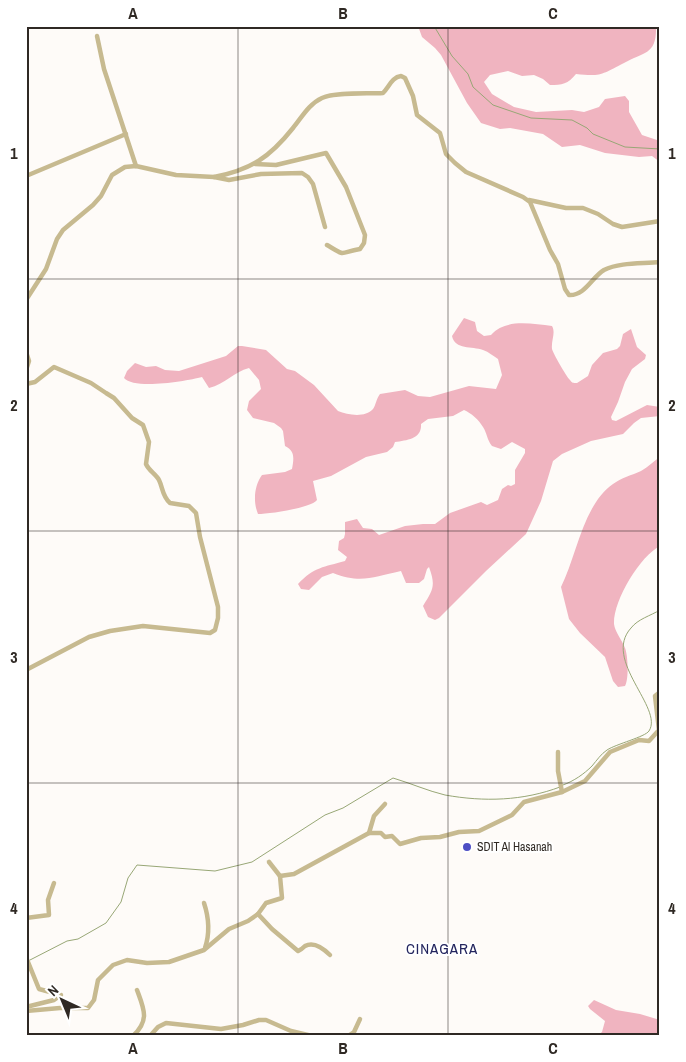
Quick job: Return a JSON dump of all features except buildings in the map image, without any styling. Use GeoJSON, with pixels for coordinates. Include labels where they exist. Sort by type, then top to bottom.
{"type":"FeatureCollection","features":[{"type":"Feature","properties":{"kind":"street"},"geometry":{"type":"LineString","coordinates":[[97,36],[104,69],[136,166]]}},
{"type":"Feature","properties":{"kind":"street"},"geometry":{"type":"LineString","coordinates":[[214,177],[245,169],[255,164],[282,140],[305,111],[320,99],[330,95],[383,93],[392,80],[401,76],[405,78],[413,96],[417,115],[440,133],[446,154],[466,172],[528,199],[566,208],[583,208],[622,227],[660,221]]}},
{"type":"Feature","properties":{"kind":"street"},"geometry":{"type":"LineString","coordinates":[[26,176],[126,134]]}},
{"type":"Feature","properties":{"kind":"street"},"geometry":{"type":"LineString","coordinates":[[255,164],[276,165],[326,153],[346,187],[364,236],[364,243],[360,249],[343,254],[336,252],[327,245]]}},
{"type":"Feature","properties":{"kind":"street"},"geometry":{"type":"LineString","coordinates":[[26,300],[44,274],[57,239],[63,230],[96,202],[115,173],[125,167],[136,166],[176,175],[214,177],[229,180],[261,174],[305,174],[316,193],[325,227]]}},
{"type":"Feature","properties":{"kind":"street"},"geometry":{"type":"LineString","coordinates":[[528,199],[558,264],[565,289],[569,295],[579,293],[605,270],[621,266],[660,262]]}},
{"type":"Feature","properties":{"kind":"street"},"geometry":{"type":"LineString","coordinates":[[26,352],[29,361],[26,370]]}},
{"type":"Feature","properties":{"kind":"street"},"geometry":{"type":"LineString","coordinates":[[26,384],[35,382],[54,367],[86,381],[114,398],[132,418],[143,425],[149,442],[146,464],[150,472],[158,477],[162,493],[170,502],[189,506],[196,513],[219,614],[215,630],[210,633],[143,626],[110,631],[89,637],[26,670]]}},
{"type":"Feature","properties":{"kind":"street"},"geometry":{"type":"LineString","coordinates":[[280,876],[294,874],[369,832],[381,833],[385,837],[392,836],[400,844],[421,838],[479,831],[512,815],[524,802],[562,791],[585,780],[610,752],[639,740],[649,741],[659,730],[655,696],[660,692]]}},
{"type":"Feature","properties":{"kind":"street"},"geometry":{"type":"LineString","coordinates":[[558,752],[559,782],[562,791]]}},
{"type":"Feature","properties":{"kind":"street"},"geometry":{"type":"LineString","coordinates":[[369,832],[374,816],[385,804]]}},
{"type":"Feature","properties":{"kind":"street"},"geometry":{"type":"LineString","coordinates":[[26,1011],[88,1008],[94,1000],[98,980],[113,966],[127,960],[148,963],[169,962],[204,950],[229,929],[248,921],[258,914],[266,903],[282,898],[280,876],[270,862]]}},
{"type":"Feature","properties":{"kind":"street"},"geometry":{"type":"LineString","coordinates":[[26,918],[49,914],[48,900],[54,883]]}},
{"type":"Feature","properties":{"kind":"street"},"geometry":{"type":"LineString","coordinates":[[204,903],[209,924],[204,950]]}},
{"type":"Feature","properties":{"kind":"street"},"geometry":{"type":"LineString","coordinates":[[258,914],[272,929],[298,951],[314,944],[330,955]]}},
{"type":"Feature","properties":{"kind":"street"},"geometry":{"type":"LineString","coordinates":[[26,1007],[54,1000],[62,995],[40,990],[27,958]]}},
{"type":"Feature","properties":{"kind":"street"},"geometry":{"type":"LineString","coordinates":[[134,1036],[140,1029],[144,1019],[144,1012],[137,990]]}},
{"type":"Feature","properties":{"kind":"street"},"geometry":{"type":"LineString","coordinates":[[348,1036],[354,1032],[360,1019]]}},
{"type":"Feature","properties":{"kind":"street"},"geometry":{"type":"LineString","coordinates":[[150,1036],[158,1027],[166,1023],[221,1029],[258,1020],[266,1020],[291,1031],[312,1036]]}},
{"type":"Feature","properties":{"kind":"shaded area"},"geometry":{"type":"Polygon","coordinates":[[[418,26],[656,26],[656,35],[652,48],[602,74],[576,74],[564,83],[550,85],[534,75],[522,76],[508,71],[490,75],[484,82],[492,94],[514,107],[536,112],[572,110],[584,112],[599,107],[605,99],[625,96],[629,101],[629,112],[642,135],[660,141],[660,162],[652,156],[639,157],[605,153],[580,145],[562,147],[543,134],[510,128],[500,129],[481,123],[467,103],[441,55],[422,37],[418,26]]]}},
{"type":"Feature","properties":{"kind":"shaded area"},"geometry":{"type":"Polygon","coordinates":[[[464,318],[475,322],[477,331],[484,336],[491,335],[504,326],[512,324],[528,323],[552,326],[554,331],[552,349],[568,378],[574,383],[588,376],[592,365],[603,353],[617,349],[620,346],[623,334],[631,329],[637,347],[646,355],[645,359],[632,369],[625,382],[611,417],[612,420],[616,421],[647,405],[660,407],[660,416],[641,418],[623,434],[591,441],[562,454],[553,461],[541,501],[526,534],[435,620],[428,617],[423,606],[429,596],[433,583],[429,567],[424,579],[419,583],[406,583],[401,571],[359,579],[333,573],[322,577],[309,590],[301,589],[298,584],[314,571],[345,561],[347,557],[338,550],[339,541],[344,538],[345,534],[345,522],[357,519],[363,528],[372,529],[379,535],[405,526],[435,524],[450,513],[481,502],[487,505],[498,500],[502,489],[508,485],[515,484],[515,470],[525,453],[525,449],[512,442],[501,449],[492,446],[479,422],[464,410],[453,416],[428,419],[421,424],[419,433],[413,438],[395,442],[393,447],[387,452],[366,457],[331,476],[313,481],[317,500],[313,503],[289,510],[258,514],[255,494],[257,484],[262,475],[285,472],[292,469],[293,458],[291,450],[285,446],[281,428],[274,423],[253,418],[247,410],[249,401],[261,389],[259,380],[249,368],[209,388],[202,377],[185,381],[149,384],[130,382],[124,378],[127,371],[135,363],[146,367],[156,366],[165,370],[179,371],[226,356],[238,346],[242,346],[266,350],[287,369],[295,371],[314,385],[338,411],[347,414],[361,415],[370,412],[380,394],[405,390],[418,396],[430,397],[469,386],[496,389],[502,375],[498,359],[485,351],[460,346],[452,336],[464,318]]]}},
{"type":"Feature","properties":{"kind":"shaded area"},"geometry":{"type":"Polygon","coordinates":[[[660,457],[660,546],[652,551],[636,569],[623,592],[615,614],[614,624],[625,648],[628,667],[625,686],[618,687],[613,681],[605,657],[580,633],[569,619],[561,587],[594,504],[613,484],[641,471],[660,457]]]}},
{"type":"Feature","properties":{"kind":"shaded area"},"geometry":{"type":"Polygon","coordinates":[[[594,1000],[616,1010],[660,1020],[660,1036],[597,1036],[602,1032],[605,1021],[588,1006],[594,1000]]]}},
{"type":"Feature","properties":{"kind":"waterway"},"geometry":{"type":"LineString","coordinates":[[26,29],[29,26]]}},
{"type":"Feature","properties":{"kind":"waterway"},"geometry":{"type":"LineString","coordinates":[[434,26],[452,56],[468,74],[473,87],[493,105],[531,118],[572,120],[587,128],[593,134],[625,147],[660,149]]}},
{"type":"Feature","properties":{"kind":"waterway"},"geometry":{"type":"LineString","coordinates":[[563,785],[586,772],[607,750],[642,736],[649,731],[651,721],[648,710],[628,669],[624,654],[624,641],[634,625],[660,610]]}},
{"type":"Feature","properties":{"kind":"waterway"},"geometry":{"type":"LineString","coordinates":[[30,960],[67,941],[78,939],[106,923],[121,902],[128,878],[137,865],[215,871],[252,862],[325,815],[343,808],[393,778],[445,795],[474,799],[518,798],[560,787]]}},
{"type":"Feature","properties":{"kind":"place","name":"SDIT Al Hasanah"},"geometry":{"type":"Point","coordinates":[467,847]}},
{"type":"Feature","properties":{"kind":"district","name":"CINAGARA"},"geometry":{"type":"Point","coordinates":[442,948]}}]}
